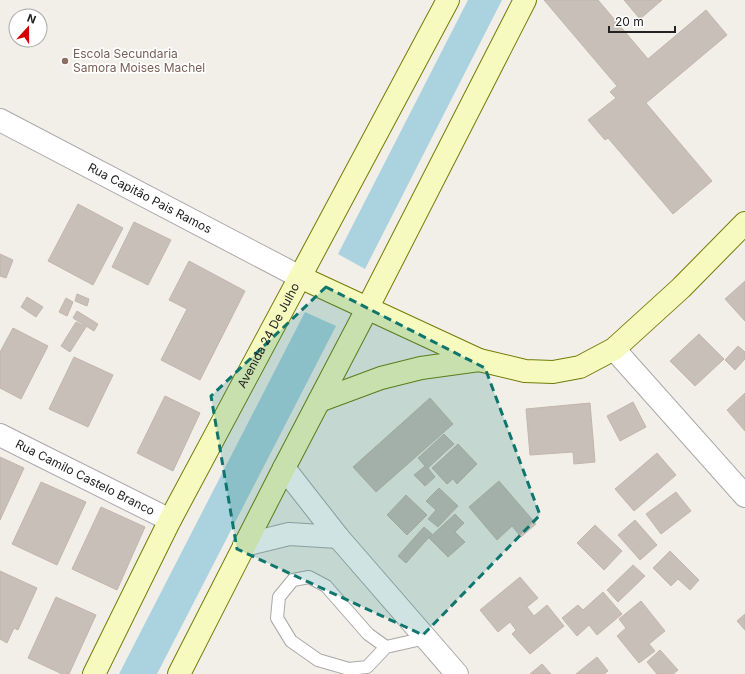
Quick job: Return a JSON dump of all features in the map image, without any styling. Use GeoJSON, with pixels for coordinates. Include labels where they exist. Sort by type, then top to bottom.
{"type":"FeatureCollection","features":[{"type":"Feature","properties":{"kind":"street","name":"Avenida 24 De Julho"},"geometry":{"type":"LineString","coordinates":[[94,674],[170,520],[448,0]]}},
{"type":"Feature","properties":{"kind":"street"},"geometry":{"type":"LineString","coordinates":[[179,674],[525,0]]}},
{"type":"Feature","properties":{"kind":"street","name":"Rua Capitão Pais Ramos"},"geometry":{"type":"LineString","coordinates":[[0,120],[300,277]]}},
{"type":"Feature","properties":{"kind":"street"},"geometry":{"type":"LineString","coordinates":[[300,277],[479,360],[525,371],[553,372],[580,367],[614,349],[680,288],[745,223]]}},
{"type":"Feature","properties":{"kind":"street"},"geometry":{"type":"LineString","coordinates":[[614,349],[745,496]]}},
{"type":"Feature","properties":{"kind":"street"},"geometry":{"type":"LineString","coordinates":[[319,401],[388,377],[421,368],[479,360]]}},
{"type":"Feature","properties":{"kind":"street","name":"Rua Camilo Castelo Branco"},"geometry":{"type":"LineString","coordinates":[[0,435],[170,520]]}},
{"type":"Feature","properties":{"kind":"street"},"geometry":{"type":"LineString","coordinates":[[284,468],[338,537],[457,674]]}},
{"type":"Feature","properties":{"kind":"street"},"geometry":{"type":"LineString","coordinates":[[244,545],[289,534],[338,537]]}},
{"type":"Feature","properties":{"kind":"lane"},"geometry":{"type":"LineString","coordinates":[[386,647],[368,634],[326,586],[309,576],[293,580],[279,597],[277,618],[291,641],[318,660],[349,669],[367,667],[386,647],[426,638]]}},
{"type":"Feature","properties":{"kind":"highlighted area"},"geometry":{"type":"Polygon","coordinates":[[[326,287],[485,368],[540,515],[423,635],[237,549],[211,396],[326,287]]]}},
{"type":"Feature","properties":{"kind":"water"},"geometry":{"type":"Polygon","coordinates":[[[468,0],[502,0],[365,269],[338,254],[468,0]]]}},
{"type":"Feature","properties":{"kind":"water"},"geometry":{"type":"Polygon","coordinates":[[[305,312],[336,326],[157,674],[119,674],[305,312]]]}},
{"type":"Feature","properties":{"kind":"building"},"geometry":{"type":"Polygon","coordinates":[[[544,0],[598,0],[648,59],[706,10],[727,35],[646,103],[712,181],[673,214],[608,138],[605,140],[588,120],[616,98],[610,92],[617,86],[544,0]]]}},
{"type":"Feature","properties":{"kind":"building"},"geometry":{"type":"Polygon","coordinates":[[[624,0],[662,0],[640,19],[624,0]]]}},
{"type":"Feature","properties":{"kind":"building"},"geometry":{"type":"Polygon","coordinates":[[[78,204],[123,228],[93,285],[48,261],[78,204]]]}},
{"type":"Feature","properties":{"kind":"building"},"geometry":{"type":"Polygon","coordinates":[[[134,222],[171,240],[148,285],[112,267],[134,222]]]}},
{"type":"Feature","properties":{"kind":"building"},"geometry":{"type":"Polygon","coordinates":[[[0,254],[13,260],[6,278],[0,276],[0,254]]]}},
{"type":"Feature","properties":{"kind":"building"},"geometry":{"type":"Polygon","coordinates":[[[189,261],[245,291],[200,380],[161,360],[187,309],[169,300],[189,261]]]}},
{"type":"Feature","properties":{"kind":"building"},"geometry":{"type":"Polygon","coordinates":[[[745,281],[745,321],[725,299],[745,281]]]}},
{"type":"Feature","properties":{"kind":"building"},"geometry":{"type":"Polygon","coordinates":[[[77,294],[89,299],[87,306],[75,301],[77,294]]]}},
{"type":"Feature","properties":{"kind":"building"},"geometry":{"type":"Polygon","coordinates":[[[27,297],[43,307],[36,317],[21,307],[27,297]]]}},
{"type":"Feature","properties":{"kind":"building"},"geometry":{"type":"Polygon","coordinates":[[[66,298],[73,302],[67,316],[59,312],[66,298]]]}},
{"type":"Feature","properties":{"kind":"building"},"geometry":{"type":"Polygon","coordinates":[[[77,311],[98,324],[94,331],[73,318],[77,311]]]}},
{"type":"Feature","properties":{"kind":"building"},"geometry":{"type":"Polygon","coordinates":[[[76,322],[86,327],[70,352],[61,346],[76,322]]]}},
{"type":"Feature","properties":{"kind":"building"},"geometry":{"type":"Polygon","coordinates":[[[13,328],[48,346],[21,399],[0,388],[0,352],[13,328]]]}},
{"type":"Feature","properties":{"kind":"building"},"geometry":{"type":"Polygon","coordinates":[[[699,334],[724,359],[695,386],[670,361],[699,334]]]}},
{"type":"Feature","properties":{"kind":"building"},"geometry":{"type":"Polygon","coordinates":[[[738,346],[745,352],[745,359],[735,370],[725,360],[738,346]]]}},
{"type":"Feature","properties":{"kind":"building"},"geometry":{"type":"Polygon","coordinates":[[[74,357],[113,375],[88,427],[49,409],[74,357]]]}},
{"type":"Feature","properties":{"kind":"building"},"geometry":{"type":"Polygon","coordinates":[[[745,393],[745,431],[727,410],[745,393]]]}},
{"type":"Feature","properties":{"kind":"building"},"geometry":{"type":"Polygon","coordinates":[[[165,396],[200,413],[173,471],[137,453],[165,396]]]}},
{"type":"Feature","properties":{"kind":"building"},"geometry":{"type":"Polygon","coordinates":[[[430,398],[453,424],[376,492],[353,467],[430,398]]]}},
{"type":"Feature","properties":{"kind":"building"},"geometry":{"type":"Polygon","coordinates":[[[633,402],[646,427],[620,441],[607,416],[633,402]]]}},
{"type":"Feature","properties":{"kind":"building"},"geometry":{"type":"Polygon","coordinates":[[[590,403],[595,462],[574,464],[573,452],[530,455],[526,409],[590,403]]]}},
{"type":"Feature","properties":{"kind":"building"},"geometry":{"type":"Polygon","coordinates":[[[444,434],[454,444],[428,468],[435,477],[425,486],[414,475],[425,466],[418,458],[444,434]]]}},
{"type":"Feature","properties":{"kind":"building"},"geometry":{"type":"Polygon","coordinates":[[[458,444],[477,464],[457,484],[453,479],[447,484],[432,468],[458,444]]]}},
{"type":"Feature","properties":{"kind":"building"},"geometry":{"type":"Polygon","coordinates":[[[657,453],[676,475],[634,511],[615,489],[657,453]]]}},
{"type":"Feature","properties":{"kind":"building"},"geometry":{"type":"Polygon","coordinates":[[[0,457],[24,468],[0,520],[0,457]]]}},
{"type":"Feature","properties":{"kind":"building"},"geometry":{"type":"Polygon","coordinates":[[[499,481],[536,524],[521,537],[512,526],[497,540],[469,507],[499,481]]]}},
{"type":"Feature","properties":{"kind":"building"},"geometry":{"type":"Polygon","coordinates":[[[41,482],[86,502],[57,565],[12,544],[41,482]]]}},
{"type":"Feature","properties":{"kind":"building"},"geometry":{"type":"Polygon","coordinates":[[[439,488],[458,506],[438,527],[428,519],[436,510],[426,501],[439,488]]]}},
{"type":"Feature","properties":{"kind":"building"},"geometry":{"type":"Polygon","coordinates":[[[676,492],[691,511],[661,534],[646,514],[676,492]]]}},
{"type":"Feature","properties":{"kind":"building"},"geometry":{"type":"Polygon","coordinates":[[[406,495],[427,515],[407,535],[387,515],[406,495]]]}},
{"type":"Feature","properties":{"kind":"building"},"geometry":{"type":"Polygon","coordinates":[[[101,507],[145,527],[117,590],[72,569],[101,507]]]}},
{"type":"Feature","properties":{"kind":"building"},"geometry":{"type":"Polygon","coordinates":[[[455,514],[464,523],[455,532],[465,542],[448,557],[429,538],[455,514]]]}},
{"type":"Feature","properties":{"kind":"building"},"geometry":{"type":"Polygon","coordinates":[[[635,520],[657,545],[640,560],[618,535],[635,520]]]}},
{"type":"Feature","properties":{"kind":"building"},"geometry":{"type":"Polygon","coordinates":[[[595,525],[622,551],[604,570],[577,543],[595,525]]]}},
{"type":"Feature","properties":{"kind":"building"},"geometry":{"type":"Polygon","coordinates":[[[424,527],[432,534],[406,563],[398,556],[424,527]]]}},
{"type":"Feature","properties":{"kind":"building"},"geometry":{"type":"Polygon","coordinates":[[[670,551],[699,580],[690,590],[678,579],[671,586],[653,568],[670,551]]]}},
{"type":"Feature","properties":{"kind":"building"},"geometry":{"type":"Polygon","coordinates":[[[633,565],[645,576],[618,602],[607,590],[633,565]]]}},
{"type":"Feature","properties":{"kind":"building"},"geometry":{"type":"Polygon","coordinates":[[[0,571],[37,588],[18,630],[14,628],[7,643],[0,639],[0,571]]]}},
{"type":"Feature","properties":{"kind":"building"},"geometry":{"type":"Polygon","coordinates":[[[520,577],[538,598],[527,607],[534,616],[547,605],[564,626],[530,654],[512,634],[516,630],[510,622],[498,632],[480,610],[520,577]]]}},
{"type":"Feature","properties":{"kind":"building"},"geometry":{"type":"Polygon","coordinates":[[[603,592],[622,614],[597,635],[589,625],[577,636],[562,618],[578,605],[583,610],[603,592]]]}},
{"type":"Feature","properties":{"kind":"building"},"geometry":{"type":"Polygon","coordinates":[[[56,597],[96,615],[69,674],[62,674],[28,658],[56,597]]]}},
{"type":"Feature","properties":{"kind":"building"},"geometry":{"type":"Polygon","coordinates":[[[641,601],[665,631],[649,644],[655,651],[639,663],[617,636],[626,628],[619,619],[641,601]]]}},
{"type":"Feature","properties":{"kind":"building"},"geometry":{"type":"Polygon","coordinates":[[[745,614],[745,630],[737,621],[745,614]]]}},
{"type":"Feature","properties":{"kind":"building"},"geometry":{"type":"Polygon","coordinates":[[[660,650],[678,670],[673,674],[657,674],[647,662],[660,650]]]}},
{"type":"Feature","properties":{"kind":"building"},"geometry":{"type":"Polygon","coordinates":[[[597,657],[608,671],[604,674],[576,674],[597,657]]]}},
{"type":"Feature","properties":{"kind":"building"},"geometry":{"type":"Polygon","coordinates":[[[542,664],[551,674],[530,674],[542,664]]]}},
{"type":"Feature","properties":{"kind":"place","name":"Escola Secundaria Samora Moises Machel"},"geometry":{"type":"Point","coordinates":[65,61]}}]}
